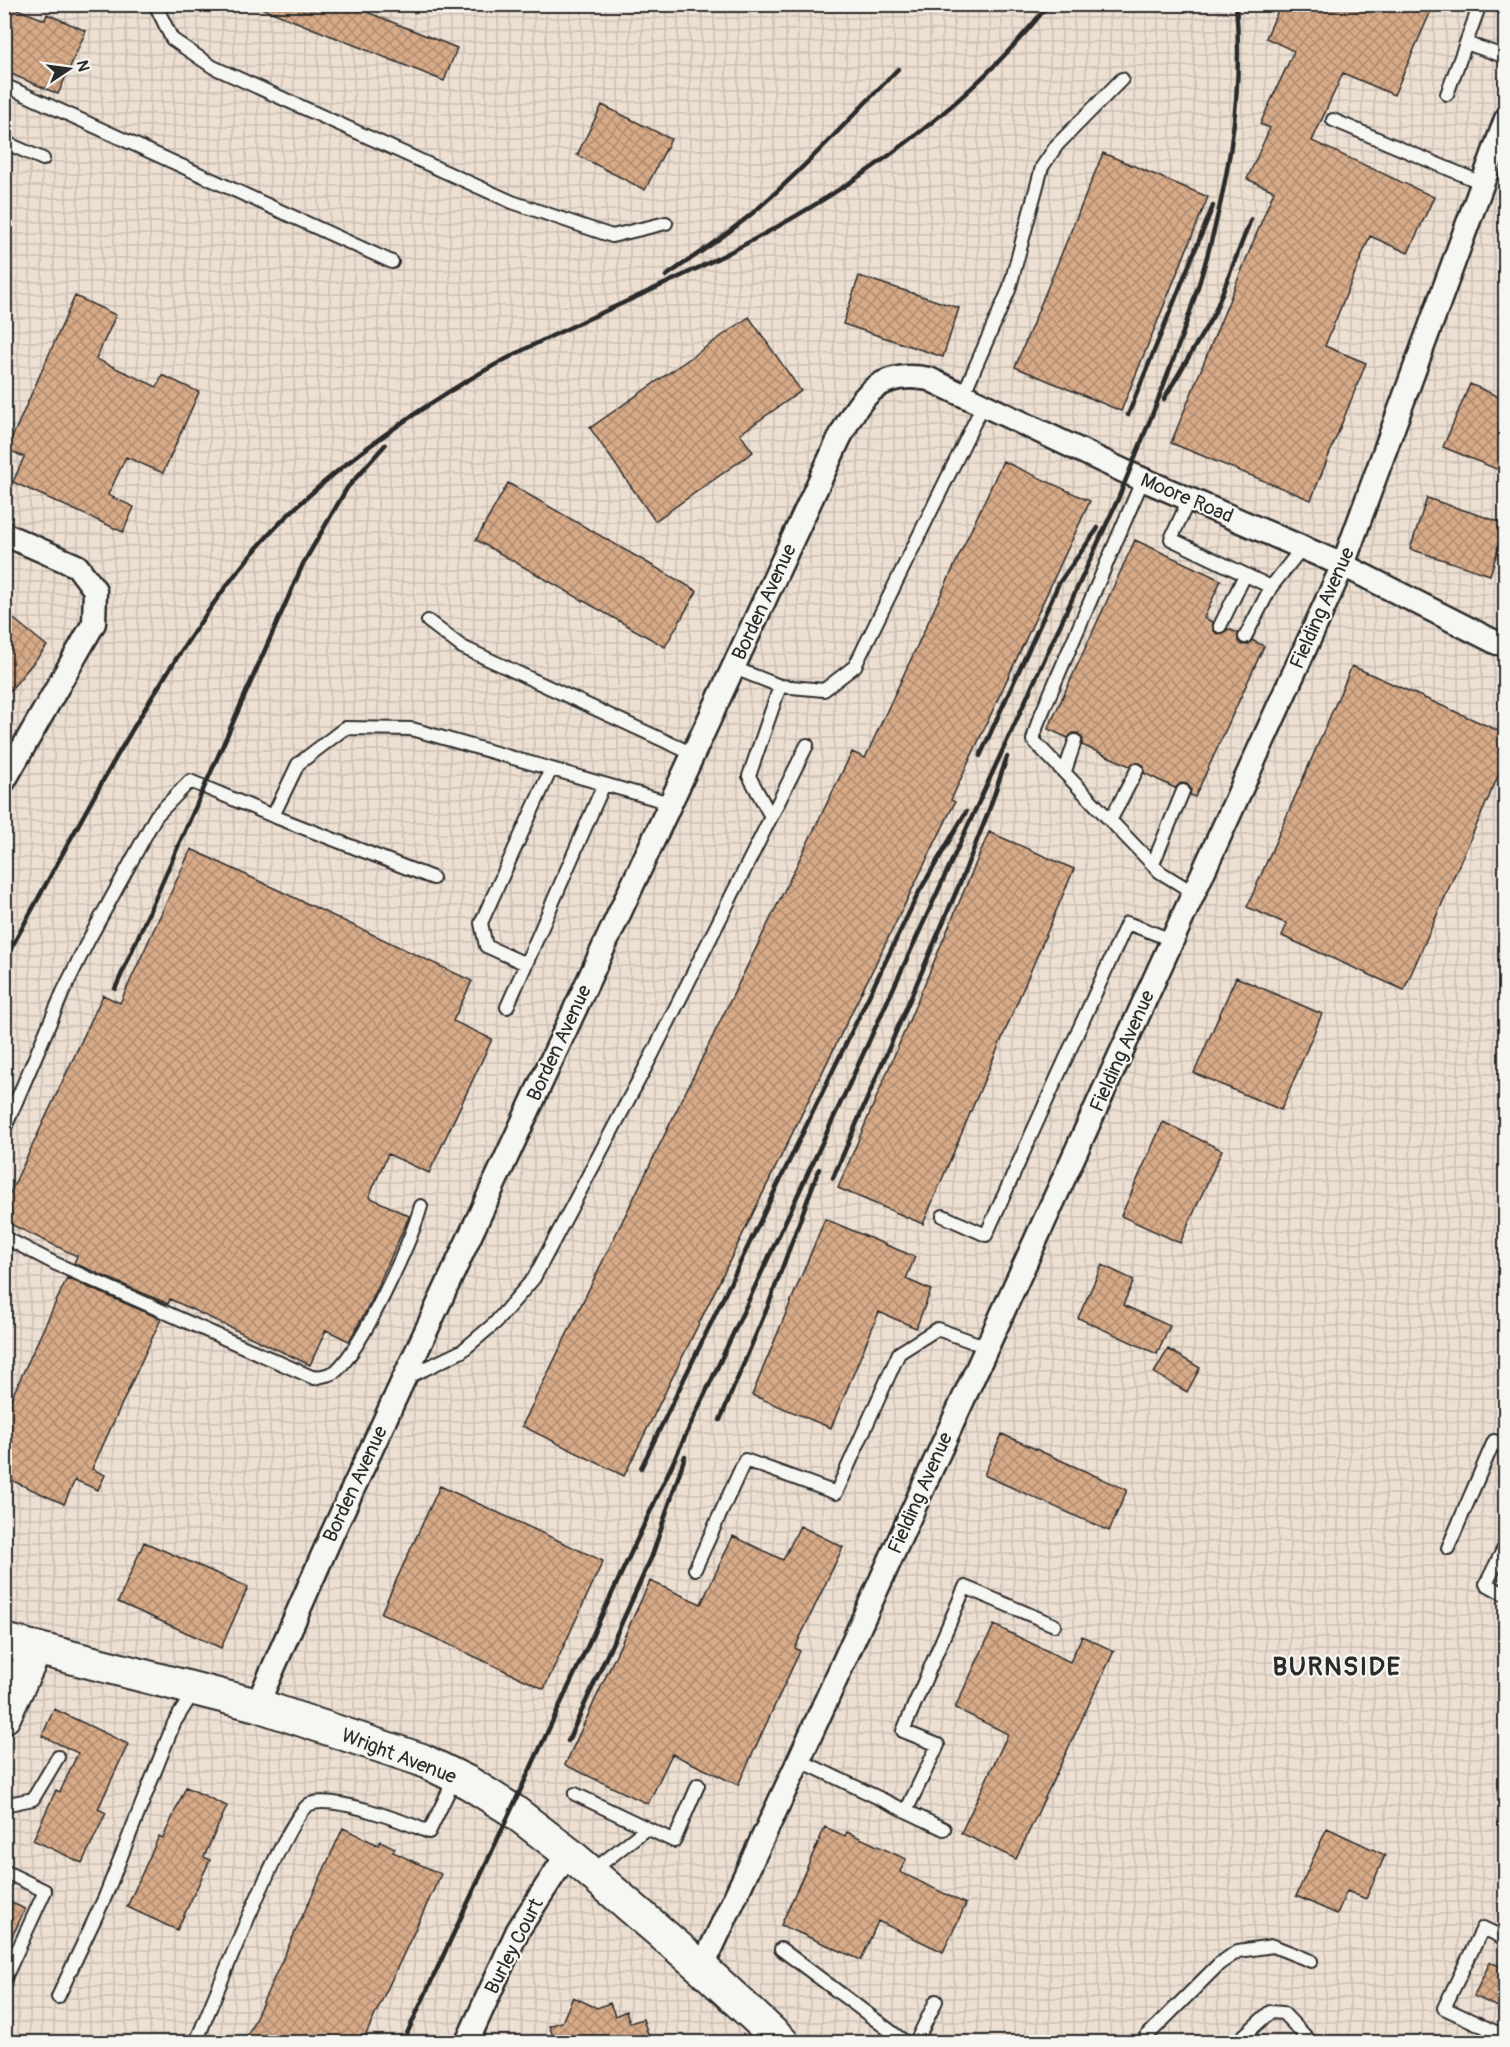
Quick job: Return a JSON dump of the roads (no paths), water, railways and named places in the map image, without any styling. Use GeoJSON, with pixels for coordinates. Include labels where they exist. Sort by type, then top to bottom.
{"type":"FeatureCollection","features":[{"type":"Feature","properties":{"kind":"main road","name":"Wright Avenue"},"geometry":{"type":"LineString","coordinates":[[4,1640],[257,1706],[422,1760],[456,1776],[512,1810],[579,1863],[702,1968],[772,2040]]}},
{"type":"Feature","properties":{"kind":"main road"},"geometry":{"type":"LineString","coordinates":[[4,1717],[36,1649]]}},
{"type":"Feature","properties":{"kind":"street","name":"Fielding Avenue"},"geometry":{"type":"LineString","coordinates":[[702,1968],[1343,565],[1482,183],[1499,155],[1506,119]]}},
{"type":"Feature","properties":{"kind":"street","name":"Moore Road"},"geometry":{"type":"LineString","coordinates":[[874,387],[909,375],[929,379],[1143,479],[1343,565],[1497,642]]}},
{"type":"Feature","properties":{"kind":"street","name":"Borden Avenue"},"geometry":{"type":"LineString","coordinates":[[257,1706],[403,1379],[839,439],[855,409],[874,387]]}},
{"type":"Feature","properties":{"kind":"street"},"geometry":{"type":"LineString","coordinates":[[4,534],[77,566],[95,590],[94,623],[4,781]]}},
{"type":"Feature","properties":{"kind":"street","name":"Burley Court"},"geometry":{"type":"LineString","coordinates":[[466,2043],[518,1930],[579,1863]]}},
{"type":"Feature","properties":{"kind":"lane"},"geometry":{"type":"LineString","coordinates":[[154,4],[172,39],[213,67],[512,202],[612,236],[666,223]]}},
{"type":"Feature","properties":{"kind":"lane"},"geometry":{"type":"LineString","coordinates":[[1447,94],[1480,4]]}},
{"type":"Feature","properties":{"kind":"lane"},"geometry":{"type":"LineString","coordinates":[[1466,44],[1506,57]]}},
{"type":"Feature","properties":{"kind":"lane"},"geometry":{"type":"LineString","coordinates":[[734,668],[780,686],[824,690],[855,666],[973,400],[1009,290],[1042,166],[1057,145],[1122,79]]}},
{"type":"Feature","properties":{"kind":"lane"},"geometry":{"type":"LineString","coordinates":[[4,85],[392,262]]}},
{"type":"Feature","properties":{"kind":"lane"},"geometry":{"type":"LineString","coordinates":[[1333,120],[1482,183]]}},
{"type":"Feature","properties":{"kind":"lane"},"geometry":{"type":"LineString","coordinates":[[4,142],[43,159]]}},
{"type":"Feature","properties":{"kind":"lane"},"geometry":{"type":"LineString","coordinates":[[1143,479],[1038,722],[1033,740],[1153,864],[1194,893]]}},
{"type":"Feature","properties":{"kind":"lane"},"geometry":{"type":"LineString","coordinates":[[1189,499],[1171,539],[1271,587]]}},
{"type":"Feature","properties":{"kind":"lane"},"geometry":{"type":"LineString","coordinates":[[1245,637],[1271,587],[1302,548]]}},
{"type":"Feature","properties":{"kind":"lane"},"geometry":{"type":"LineString","coordinates":[[1220,626],[1245,575]]}},
{"type":"Feature","properties":{"kind":"lane"},"geometry":{"type":"LineString","coordinates":[[428,621],[462,647],[693,754]]}},
{"type":"Feature","properties":{"kind":"lane"},"geometry":{"type":"LineString","coordinates":[[770,815],[749,776],[780,686]]}},
{"type":"Feature","properties":{"kind":"lane"},"geometry":{"type":"LineString","coordinates":[[273,816],[298,764],[345,728],[412,729],[670,803]]}},
{"type":"Feature","properties":{"kind":"lane"},"geometry":{"type":"LineString","coordinates":[[1065,771],[1075,741]]}},
{"type":"Feature","properties":{"kind":"lane"},"geometry":{"type":"LineString","coordinates":[[403,1379],[462,1351],[495,1323],[534,1278],[652,1055],[807,745]]}},
{"type":"Feature","properties":{"kind":"lane"},"geometry":{"type":"LineString","coordinates":[[526,964],[486,946],[481,923],[551,769]]}},
{"type":"Feature","properties":{"kind":"lane"},"geometry":{"type":"LineString","coordinates":[[1111,819],[1137,770]]}},
{"type":"Feature","properties":{"kind":"lane"},"geometry":{"type":"LineString","coordinates":[[4,1131],[63,992],[156,816],[190,781],[433,878]]}},
{"type":"Feature","properties":{"kind":"lane"},"geometry":{"type":"LineString","coordinates":[[507,1007],[604,784]]}},
{"type":"Feature","properties":{"kind":"lane"},"geometry":{"type":"LineString","coordinates":[[1153,864],[1183,792]]}},
{"type":"Feature","properties":{"kind":"lane"},"geometry":{"type":"LineString","coordinates":[[943,1216],[986,1235],[1127,923],[1172,940]]}},
{"type":"Feature","properties":{"kind":"lane"},"geometry":{"type":"LineString","coordinates":[[4,1237],[54,1263],[314,1378],[335,1372],[360,1338],[414,1231],[421,1206]]}},
{"type":"Feature","properties":{"kind":"lane"},"geometry":{"type":"LineString","coordinates":[[695,1569],[745,1460],[836,1493],[899,1353],[937,1329],[987,1347]]}},
{"type":"Feature","properties":{"kind":"lane"},"geometry":{"type":"LineString","coordinates":[[1448,1548],[1494,1441],[1506,1447]]}},
{"type":"Feature","properties":{"kind":"lane"},"geometry":{"type":"LineString","coordinates":[[1506,1544],[1486,1584],[1506,1595]]}},
{"type":"Feature","properties":{"kind":"lane"},"geometry":{"type":"LineString","coordinates":[[906,1811],[938,1745],[903,1731],[965,1587],[1054,1625]]}},
{"type":"Feature","properties":{"kind":"lane"},"geometry":{"type":"LineString","coordinates":[[58,1997],[105,1897],[174,1723],[194,1690]]}},
{"type":"Feature","properties":{"kind":"lane"},"geometry":{"type":"LineString","coordinates":[[4,1805],[33,1799],[58,1757]]}},
{"type":"Feature","properties":{"kind":"lane"},"geometry":{"type":"LineString","coordinates":[[799,1760],[944,1829]]}},
{"type":"Feature","properties":{"kind":"lane"},"geometry":{"type":"LineString","coordinates":[[196,2043],[274,1862],[302,1810],[310,1804],[328,1803],[394,1818],[429,1832],[456,1776]]}},
{"type":"Feature","properties":{"kind":"lane"},"geometry":{"type":"LineString","coordinates":[[575,1794],[674,1840],[698,1785]]}},
{"type":"Feature","properties":{"kind":"lane"},"geometry":{"type":"LineString","coordinates":[[579,1863],[647,1828]]}},
{"type":"Feature","properties":{"kind":"lane"},"geometry":{"type":"LineString","coordinates":[[4,1871],[45,1891],[4,1980]]}},
{"type":"Feature","properties":{"kind":"lane"},"geometry":{"type":"LineString","coordinates":[[1506,1939],[1483,1928],[1444,2008],[1506,2037]]}},
{"type":"Feature","properties":{"kind":"lane"},"geometry":{"type":"LineString","coordinates":[[1141,2043],[1219,1964],[1238,1951],[1273,1946],[1311,1960]]}},
{"type":"Feature","properties":{"kind":"lane"},"geometry":{"type":"LineString","coordinates":[[782,1949],[905,2043]]}},
{"type":"Feature","properties":{"kind":"lane"},"geometry":{"type":"LineString","coordinates":[[916,2043],[936,2001]]}},
{"type":"Feature","properties":{"kind":"lane"},"geometry":{"type":"LineString","coordinates":[[1237,2043],[1270,2012],[1283,2013],[1311,2043]]}},
{"type":"Feature","properties":{"kind":"railway"},"geometry":{"type":"LineString","coordinates":[[4,961],[112,765],[182,650],[246,561],[308,496],[386,434],[477,375],[540,341],[751,241],[845,186],[890,155],[975,85],[1049,4]]}},
{"type":"Feature","properties":{"kind":"railway"},"geometry":{"type":"LineString","coordinates":[[403,2042],[848,1087],[1118,499],[1166,380],[1187,319],[1207,258],[1222,196],[1233,132],[1238,69],[1236,4]]}},
{"type":"Feature","properties":{"kind":"railway"},"geometry":{"type":"LineString","coordinates":[[666,276],[755,211],[810,159],[898,69]]}},
{"type":"Feature","properties":{"kind":"railway"},"geometry":{"type":"LineString","coordinates":[[1128,415],[1213,206]]}},
{"type":"Feature","properties":{"kind":"railway"},"geometry":{"type":"LineString","coordinates":[[1164,399],[1214,314],[1251,219]]}},
{"type":"Feature","properties":{"kind":"railway"},"geometry":{"type":"LineString","coordinates":[[115,989],[303,564],[347,488],[385,445]]}},
{"type":"Feature","properties":{"kind":"railway"},"geometry":{"type":"LineString","coordinates":[[980,756],[1059,583],[1098,528]]}},
{"type":"Feature","properties":{"kind":"railway"},"geometry":{"type":"LineString","coordinates":[[833,1178],[960,883],[1007,757]]}},
{"type":"Feature","properties":{"kind":"railway"},"geometry":{"type":"LineString","coordinates":[[641,1468],[919,892],[966,812]]}},
{"type":"Feature","properties":{"kind":"railway"},"geometry":{"type":"LineString","coordinates":[[720,1420],[768,1306],[819,1169]]}},
{"type":"Feature","properties":{"kind":"railway"},"geometry":{"type":"LineString","coordinates":[[568,1741],[652,1556],[685,1456]]}},
{"type":"Feature","properties":{"kind":"district","name":"BURNSIDE"},"geometry":{"type":"Point","coordinates":[1337,1667]}}]}
